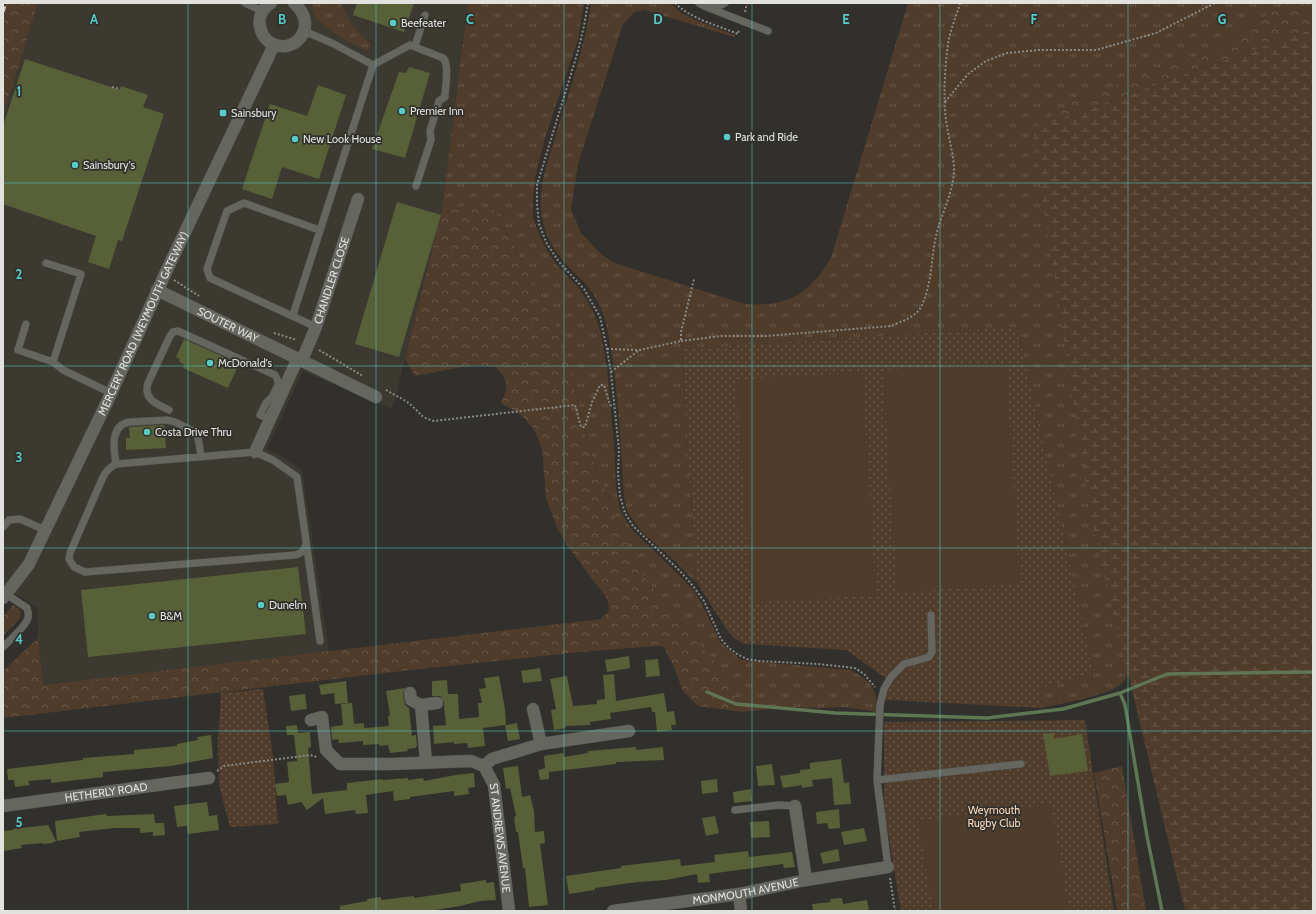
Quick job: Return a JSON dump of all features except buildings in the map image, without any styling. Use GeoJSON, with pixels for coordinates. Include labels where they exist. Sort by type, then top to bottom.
{"type":"FeatureCollection","features":[{"type":"Feature","properties":{"kind":"street"},"geometry":{"type":"LineString","coordinates":[[271,3],[266,6],[262,12],[259,25],[265,38],[274,44],[281,46],[293,44],[299,39],[304,31],[305,17],[294,3]]}},
{"type":"Feature","properties":{"kind":"street","name":"MERCERY ROAD (WEYMOUTH GATEWAY)"},"geometry":{"type":"LineString","coordinates":[[5,596],[29,564],[111,393],[157,290],[274,44]]}},
{"type":"Feature","properties":{"kind":"street","name":"CHANDLER CLOSE"},"geometry":{"type":"LineString","coordinates":[[300,359],[309,344],[316,327],[358,199]]}},
{"type":"Feature","properties":{"kind":"street","name":"SOUTER WAY"},"geometry":{"type":"LineString","coordinates":[[157,290],[300,359],[380,393]]}},
{"type":"Feature","properties":{"kind":"street"},"geometry":{"type":"LineString","coordinates":[[254,452],[265,417],[300,359]]}},
{"type":"Feature","properties":{"kind":"street"},"geometry":{"type":"LineString","coordinates":[[410,693],[411,700],[421,705],[438,703]]}},
{"type":"Feature","properties":{"kind":"street"},"geometry":{"type":"LineString","coordinates":[[421,705],[426,762]]}},
{"type":"Feature","properties":{"kind":"street"},"geometry":{"type":"LineString","coordinates":[[533,709],[541,744]]}},
{"type":"Feature","properties":{"kind":"street"},"geometry":{"type":"LineString","coordinates":[[311,720],[322,717],[326,750],[340,764],[471,761],[484,766],[492,759],[541,744],[629,731]]}},
{"type":"Feature","properties":{"kind":"street","name":"ST ANDREWS AVENUE"},"geometry":{"type":"LineString","coordinates":[[484,766],[494,786],[509,911]]}},
{"type":"Feature","properties":{"kind":"street","name":"HETHERLY ROAD"},"geometry":{"type":"LineString","coordinates":[[3,806],[208,778]]}},
{"type":"Feature","properties":{"kind":"street","name":"MONMOUTH AVENUE"},"geometry":{"type":"LineString","coordinates":[[795,806],[806,880]]}},
{"type":"Feature","properties":{"kind":"street","name":"MONMOUTH AVENUE"},"geometry":{"type":"LineString","coordinates":[[613,911],[739,894],[806,880],[888,867]]}},
{"type":"Feature","properties":{"kind":"street"},"geometry":{"type":"LineString","coordinates":[[739,894],[741,911]]}},
{"type":"Feature","properties":{"kind":"lane"},"geometry":{"type":"LineString","coordinates":[[245,3],[262,12]]}},
{"type":"Feature","properties":{"kind":"lane"},"geometry":{"type":"LineString","coordinates":[[702,5],[714,7],[724,3]]}},
{"type":"Feature","properties":{"kind":"lane"},"geometry":{"type":"LineString","coordinates":[[702,5],[768,31]]}},
{"type":"Feature","properties":{"kind":"lane"},"geometry":{"type":"LineString","coordinates":[[415,46],[425,15]]}},
{"type":"Feature","properties":{"kind":"lane"},"geometry":{"type":"LineString","coordinates":[[304,31],[332,43],[373,65]]}},
{"type":"Feature","properties":{"kind":"lane"},"geometry":{"type":"LineString","coordinates":[[293,315],[373,65],[410,45],[443,58],[446,60],[447,65],[444,97],[439,101],[430,131],[431,140],[416,186]]}},
{"type":"Feature","properties":{"kind":"lane"},"geometry":{"type":"LineString","coordinates":[[316,327],[293,315],[210,278],[207,269],[227,211],[244,203],[319,230]]}},
{"type":"Feature","properties":{"kind":"lane"},"geometry":{"type":"LineString","coordinates":[[46,262],[81,274],[53,362]]}},
{"type":"Feature","properties":{"kind":"lane"},"geometry":{"type":"LineString","coordinates":[[26,324],[18,350],[53,362],[64,370],[111,393]]}},
{"type":"Feature","properties":{"kind":"lane"},"geometry":{"type":"LineString","coordinates":[[170,410],[150,399],[147,391],[148,383],[171,334],[175,331],[180,331],[275,375],[278,385],[272,397],[266,403],[265,417]]}},
{"type":"Feature","properties":{"kind":"lane"},"geometry":{"type":"LineString","coordinates":[[116,464],[113,440],[119,428],[123,424],[130,422],[171,420],[192,430],[198,436],[201,456]]}},
{"type":"Feature","properties":{"kind":"lane"},"geometry":{"type":"LineString","coordinates":[[306,544],[301,554],[295,555],[85,572],[79,570],[71,563],[69,559],[70,553],[103,477],[106,471],[116,464],[254,452],[273,460],[297,477],[320,641]]}},
{"type":"Feature","properties":{"kind":"lane"},"geometry":{"type":"LineString","coordinates":[[3,527],[9,520],[20,519],[45,530]]}},
{"type":"Feature","properties":{"kind":"lane"},"geometry":{"type":"LineString","coordinates":[[3,647],[16,634],[29,617],[27,608],[5,596]]}},
{"type":"Feature","properties":{"kind":"lane"},"geometry":{"type":"LineString","coordinates":[[888,867],[877,780],[880,706],[884,689],[891,678],[904,664],[928,657],[932,652],[931,615]]}},
{"type":"Feature","properties":{"kind":"lane"},"geometry":{"type":"LineString","coordinates":[[877,780],[1020,764]]}},
{"type":"Feature","properties":{"kind":"lane"},"geometry":{"type":"LineString","coordinates":[[735,810],[779,805],[795,806]]}},
{"type":"Feature","properties":{"kind":"path"},"geometry":{"type":"LineString","coordinates":[[588,3],[578,51],[537,185],[536,203],[539,224],[547,244],[559,262],[584,289],[600,317],[608,349],[611,372],[618,450],[620,496],[625,513],[633,526],[680,571],[693,586],[704,601],[721,639],[737,654],[748,659],[855,668],[864,674],[878,690],[880,706]]}},
{"type":"Feature","properties":{"kind":"path"},"geometry":{"type":"LineString","coordinates":[[675,3],[682,10],[691,15],[738,34],[742,21]]}},
{"type":"Feature","properties":{"kind":"path"},"geometry":{"type":"LineString","coordinates":[[608,349],[640,350],[681,341],[721,336],[766,336],[891,326],[908,319],[921,308],[931,272],[936,235],[951,190],[954,171],[946,120],[946,67],[950,37],[960,3]]}},
{"type":"Feature","properties":{"kind":"path"},"geometry":{"type":"LineString","coordinates":[[945,103],[968,74],[986,61],[1007,53],[1039,50],[1096,50],[1156,33],[1215,3]]}},
{"type":"Feature","properties":{"kind":"path"},"geometry":{"type":"LineString","coordinates":[[112,87],[120,89]]}},
{"type":"Feature","properties":{"kind":"path"},"geometry":{"type":"LineString","coordinates":[[165,274],[202,298]]}},
{"type":"Feature","properties":{"kind":"path"},"geometry":{"type":"LineString","coordinates":[[681,341],[681,332],[694,279]]}},
{"type":"Feature","properties":{"kind":"path"},"geometry":{"type":"LineString","coordinates":[[271,332],[309,344],[364,376]]}},
{"type":"Feature","properties":{"kind":"path"},"geometry":{"type":"LineString","coordinates":[[611,372],[640,350]]}},
{"type":"Feature","properties":{"kind":"path"},"geometry":{"type":"LineString","coordinates":[[380,393],[410,404],[419,415],[425,419],[434,421],[575,405],[581,427],[585,427],[592,402],[600,385],[604,385],[610,406],[614,406]]}},
{"type":"Feature","properties":{"kind":"path"},"geometry":{"type":"LineString","coordinates":[[208,778],[224,766],[310,755],[318,758]]}},
{"type":"Feature","properties":{"kind":"path"},"geometry":{"type":"LineString","coordinates":[[888,867],[895,911]]}},
{"type":"Feature","properties":{"kind":"shaded area"},"geometry":{"type":"Polygon","coordinates":[[[3,3],[468,3],[441,215],[395,399],[391,409],[303,371],[267,449],[283,457],[302,470],[329,652],[42,685],[38,638],[38,609],[22,597],[3,589],[3,3]]]}},
{"type":"Feature","properties":{"kind":"green space"},"geometry":{"type":"Polygon","coordinates":[[[3,3],[38,3],[3,114],[3,3]]]}},
{"type":"Feature","properties":{"kind":"green space"},"geometry":{"type":"Polygon","coordinates":[[[311,3],[341,3],[352,25],[370,43],[371,45],[368,51],[347,41],[323,25],[313,14],[311,3]]]}},
{"type":"Feature","properties":{"kind":"green space"},"geometry":{"type":"Polygon","coordinates":[[[468,3],[584,3],[578,39],[545,138],[535,178],[533,217],[539,234],[556,264],[578,287],[588,302],[596,318],[601,334],[607,368],[614,445],[616,488],[620,510],[632,530],[693,590],[701,602],[721,643],[741,660],[851,670],[872,686],[876,697],[877,712],[845,707],[792,707],[742,712],[731,681],[667,606],[635,565],[589,448],[563,342],[538,290],[493,208],[466,205],[441,215],[468,3]]]}},
{"type":"Feature","properties":{"kind":"green space"},"geometry":{"type":"Polygon","coordinates":[[[591,3],[670,3],[681,13],[695,20],[735,35],[734,37],[644,10],[635,12],[623,24],[578,164],[571,209],[581,233],[601,254],[613,262],[745,304],[760,304],[774,303],[796,296],[814,281],[831,258],[908,3],[1290,3],[1237,31],[1222,48],[1077,99],[1091,519],[1129,675],[1119,686],[1112,690],[1087,698],[1042,708],[1041,688],[1094,673],[1017,327],[682,349],[696,581],[692,579],[676,562],[640,530],[627,511],[624,497],[620,426],[612,356],[605,321],[599,304],[591,290],[556,252],[547,234],[541,208],[543,178],[581,52],[591,3]]]}},
{"type":"Feature","properties":{"kind":"green space"},"geometry":{"type":"Polygon","coordinates":[[[1290,3],[1313,3],[1313,29],[1032,129],[1077,99],[1222,48],[1237,31],[1290,3]]]}},
{"type":"Feature","properties":{"kind":"green space"},"geometry":{"type":"Polygon","coordinates":[[[1313,29],[1313,911],[1185,911],[1091,519],[1032,129],[1313,29]]]}},
{"type":"Feature","properties":{"kind":"green space"},"geometry":{"type":"Polygon","coordinates":[[[466,205],[493,208],[538,290],[563,342],[589,448],[635,565],[667,606],[731,681],[742,712],[698,706],[683,691],[664,647],[656,646],[580,652],[402,671],[3,718],[3,671],[38,638],[43,685],[601,619],[609,611],[608,600],[569,548],[557,528],[546,498],[542,448],[533,428],[522,416],[501,403],[506,384],[503,376],[496,367],[479,365],[415,376],[405,359],[441,215],[466,205]]]}},
{"type":"Feature","properties":{"kind":"green space"},"geometry":{"type":"Polygon","coordinates":[[[1017,327],[1094,673],[1041,688],[1042,708],[886,700],[887,679],[846,650],[744,644],[733,637],[696,581],[682,349],[1017,327]]]}},
{"type":"Feature","properties":{"kind":"green space"},"geometry":{"type":"Polygon","coordinates":[[[1006,363],[1020,584],[897,592],[883,371],[1006,363]]]}},
{"type":"Feature","properties":{"kind":"green space"},"geometry":{"type":"Polygon","coordinates":[[[862,372],[876,595],[751,603],[736,380],[862,372]]]}},
{"type":"Feature","properties":{"kind":"green space"},"geometry":{"type":"Polygon","coordinates":[[[13,605],[20,610],[20,618],[3,636],[3,617],[13,605]]]}},
{"type":"Feature","properties":{"kind":"green space"},"geometry":{"type":"Polygon","coordinates":[[[263,689],[273,756],[278,824],[230,827],[219,785],[218,742],[221,693],[263,689]]]}},
{"type":"Feature","properties":{"kind":"green space","name":"Weymouth Rugby Club"},"geometry":{"type":"Polygon","coordinates":[[[1085,720],[1114,911],[901,911],[884,808],[884,722],[1085,720]]]}},
{"type":"Feature","properties":{"kind":"green space"},"geometry":{"type":"Polygon","coordinates":[[[1122,766],[1146,911],[1117,911],[1094,773],[1122,766]]]}},
{"type":"Feature","properties":{"kind":"green space"},"geometry":{"type":"Polygon","coordinates":[[[1051,804],[1069,911],[933,911],[918,821],[1051,804]]]}},
{"type":"Feature","properties":{"kind":"waterway"},"geometry":{"type":"LineString","coordinates":[[707,692],[736,704],[835,713],[987,718],[1063,709],[1120,693],[1167,674],[1313,672]]}},
{"type":"Feature","properties":{"kind":"waterway"},"geometry":{"type":"LineString","coordinates":[[1120,693],[1125,705],[1147,836],[1162,911]]}},
{"type":"Feature","properties":{"kind":"railway"},"geometry":{"type":"LineString","coordinates":[[3,12],[6,3]]}},
{"type":"Feature","properties":{"kind":"place","name":"Beefeater"},"geometry":{"type":"Point","coordinates":[393,23]}},
{"type":"Feature","properties":{"kind":"place","name":"Premier Inn"},"geometry":{"type":"Point","coordinates":[402,111]}},
{"type":"Feature","properties":{"kind":"place","name":"Sainsbury"},"geometry":{"type":"Point","coordinates":[223,113]}},
{"type":"Feature","properties":{"kind":"place","name":"Park and Ride"},"geometry":{"type":"Point","coordinates":[727,137]}},
{"type":"Feature","properties":{"kind":"place","name":"New Look House"},"geometry":{"type":"Point","coordinates":[295,139]}},
{"type":"Feature","properties":{"kind":"place","name":"Sainsbury's"},"geometry":{"type":"Point","coordinates":[75,165]}},
{"type":"Feature","properties":{"kind":"place","name":"McDonald's"},"geometry":{"type":"Point","coordinates":[210,363]}},
{"type":"Feature","properties":{"kind":"place","name":"Costa Drive Thru"},"geometry":{"type":"Point","coordinates":[147,432]}},
{"type":"Feature","properties":{"kind":"place","name":"Dunelm"},"geometry":{"type":"Point","coordinates":[261,605]}},
{"type":"Feature","properties":{"kind":"place","name":"B&M"},"geometry":{"type":"Point","coordinates":[152,616]}}]}
